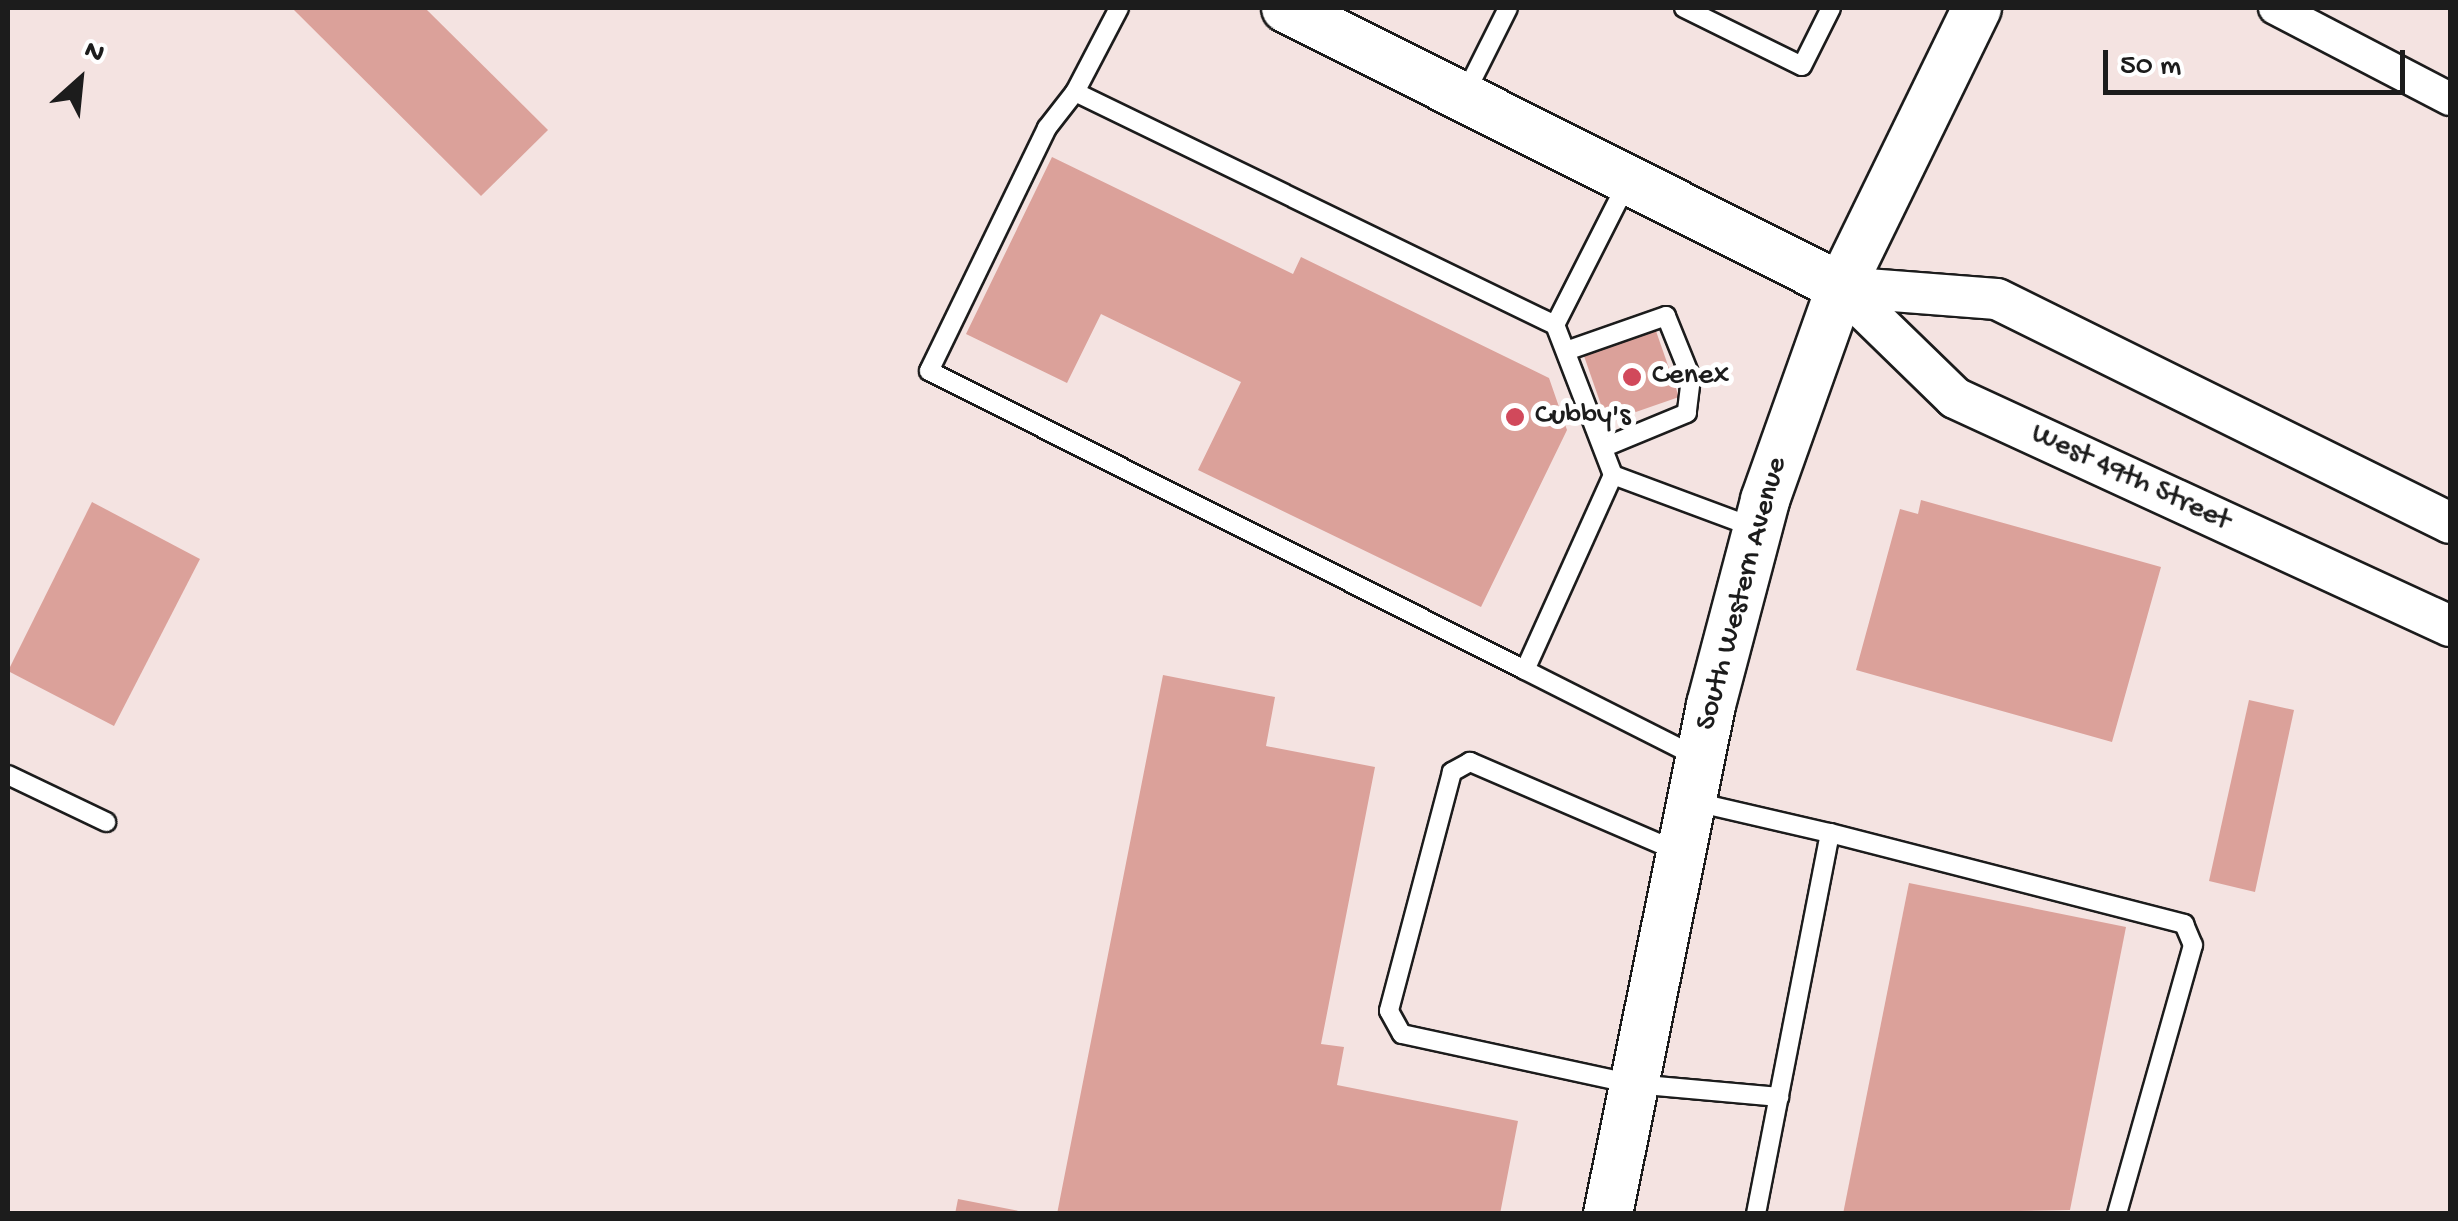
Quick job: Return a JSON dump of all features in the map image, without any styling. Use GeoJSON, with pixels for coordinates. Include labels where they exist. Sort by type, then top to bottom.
{"type":"FeatureCollection","features":[{"type":"Feature","properties":{"kind":"main road","name":"West 49th Street"},"geometry":{"type":"LineString","coordinates":[[1286,8],[1841,287]]}},
{"type":"Feature","properties":{"kind":"main road","name":"South Western Avenue"},"geometry":{"type":"LineString","coordinates":[[1608,1214],[1695,780],[1758,529],[1841,287],[1977,8]]}},
{"type":"Feature","properties":{"kind":"street"},"geometry":{"type":"LineString","coordinates":[[2276,8],[2450,98]]}},
{"type":"Feature","properties":{"kind":"street","name":"West 49th Street"},"geometry":{"type":"LineString","coordinates":[[1841,287],[1997,300],[2450,523]]}},
{"type":"Feature","properties":{"kind":"street","name":"West 49th Street"},"geometry":{"type":"LineString","coordinates":[[1841,287],[1955,398],[2450,626]]}},
{"type":"Feature","properties":{"kind":"lane"},"geometry":{"type":"LineString","coordinates":[[1119,8],[1074,92],[1046,128],[929,371],[1524,670],[1695,780],[1830,833],[2184,924],[2193,944],[2117,1214]]}},
{"type":"Feature","properties":{"kind":"lane"},"geometry":{"type":"LineString","coordinates":[[1464,96],[1508,8]]}},
{"type":"Feature","properties":{"kind":"lane"},"geometry":{"type":"LineString","coordinates":[[1684,8],[1802,66],[1830,8]]}},
{"type":"Feature","properties":{"kind":"lane"},"geometry":{"type":"LineString","coordinates":[[1074,92],[1556,324],[1614,475],[1524,670]]}},
{"type":"Feature","properties":{"kind":"lane"},"geometry":{"type":"LineString","coordinates":[[1556,324],[1628,180]]}},
{"type":"Feature","properties":{"kind":"lane"},"geometry":{"type":"LineString","coordinates":[[1566,351],[1625,336],[1666,316],[1691,378],[1687,413],[1651,417],[1604,447]]}},
{"type":"Feature","properties":{"kind":"lane"},"geometry":{"type":"LineString","coordinates":[[1614,475],[1758,529]]}},
{"type":"Feature","properties":{"kind":"lane"},"geometry":{"type":"LineString","coordinates":[[1680,852],[1470,762],[1452,772],[1389,1011],[1402,1034],[1634,1084],[1779,1097]]}},
{"type":"Feature","properties":{"kind":"lane"},"geometry":{"type":"LineString","coordinates":[[8,775],[106,822]]}},
{"type":"Feature","properties":{"kind":"lane"},"geometry":{"type":"LineString","coordinates":[[1756,1214],[1830,833]]}},
{"type":"Feature","properties":{"kind":"building"},"geometry":{"type":"Polygon","coordinates":[[[292,8],[425,8],[548,130],[481,196],[292,8]]]}},
{"type":"Feature","properties":{"kind":"building"},"geometry":{"type":"Polygon","coordinates":[[[1052,157],[1293,274],[1301,257],[1549,378],[1567,430],[1481,607],[1198,470],[1241,382],[1101,314],[1067,383],[966,334],[1052,157]]]}},
{"type":"Feature","properties":{"kind":"building","name":"Cenex"},"geometry":{"type":"Polygon","coordinates":[[[1656,331],[1679,397],[1607,422],[1584,356],[1656,331]]]}},
{"type":"Feature","properties":{"kind":"building"},"geometry":{"type":"Polygon","coordinates":[[[1921,500],[2161,567],[2112,742],[1856,670],[1900,509],[1918,514],[1921,500]]]}},
{"type":"Feature","properties":{"kind":"building"},"geometry":{"type":"Polygon","coordinates":[[[92,502],[200,559],[114,726],[8,671],[92,502]]]}},
{"type":"Feature","properties":{"kind":"building"},"geometry":{"type":"Polygon","coordinates":[[[1163,675],[1275,697],[1266,746],[1375,767],[1321,1044],[1344,1047],[1337,1085],[1518,1121],[1500,1214],[1057,1214],[1163,675]]]}},
{"type":"Feature","properties":{"kind":"building"},"geometry":{"type":"Polygon","coordinates":[[[2249,700],[2294,710],[2255,892],[2209,881],[2249,700]]]}},
{"type":"Feature","properties":{"kind":"building"},"geometry":{"type":"Polygon","coordinates":[[[1909,883],[2126,927],[2070,1210],[1843,1214],[1909,883]]]}},
{"type":"Feature","properties":{"kind":"building"},"geometry":{"type":"Polygon","coordinates":[[[958,1199],[1024,1212],[1024,1214],[955,1214],[958,1199]]]}},
{"type":"Feature","properties":{"kind":"place","name":"Cenex"},"geometry":{"type":"Point","coordinates":[1632,377]}},
{"type":"Feature","properties":{"kind":"place","name":"Cubby's"},"geometry":{"type":"Point","coordinates":[1515,417]}}]}
